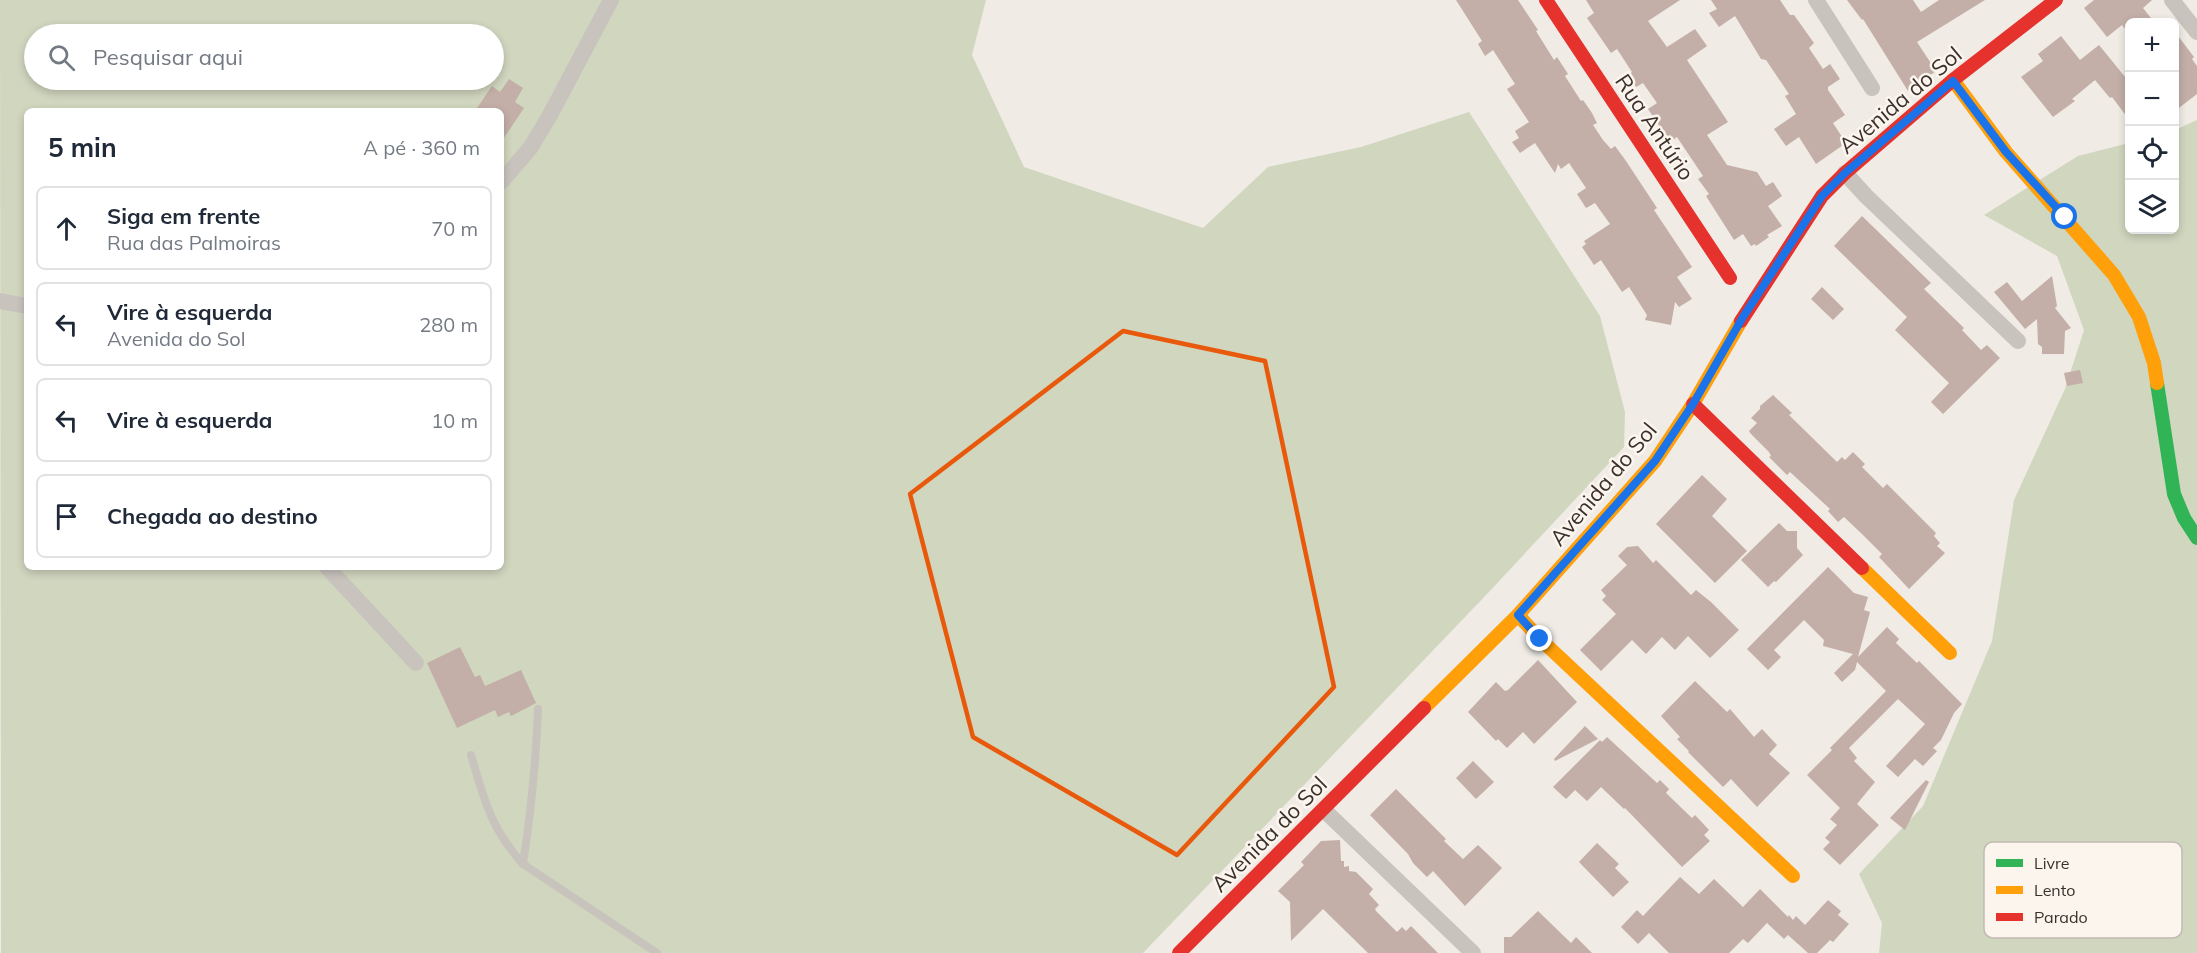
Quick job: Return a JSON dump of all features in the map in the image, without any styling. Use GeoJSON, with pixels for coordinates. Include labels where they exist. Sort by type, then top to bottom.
{"type":"FeatureCollection","features":[{"type":"Feature","properties":{"kind":"street"},"geometry":{"type":"LineString","coordinates":[[504,178],[531,147],[611,0]]}},
{"type":"Feature","properties":{"kind":"street","name":"Rua Antúrio"},"geometry":{"type":"LineString","coordinates":[[1546,0],[1730,278]]}},
{"type":"Feature","properties":{"kind":"street"},"geometry":{"type":"LineString","coordinates":[[1816,0],[1872,88]]}},
{"type":"Feature","properties":{"kind":"street","name":"Avenida do Sol"},"geometry":{"type":"LineString","coordinates":[[1179,953],[1518,615],[1655,461],[1693,404],[1743,317],[1822,196],[1845,173],[1953,81],[2056,0]]}},
{"type":"Feature","properties":{"kind":"street"},"geometry":{"type":"LineString","coordinates":[[2172,0],[2197,32]]}},
{"type":"Feature","properties":{"kind":"street"},"geometry":{"type":"LineString","coordinates":[[1953,81],[2006,152],[2114,275],[2139,317],[2154,363],[2174,494],[2184,518],[2197,538]]}},
{"type":"Feature","properties":{"kind":"street"},"geometry":{"type":"LineString","coordinates":[[1845,173],[1866,196],[2018,340]]}},
{"type":"Feature","properties":{"kind":"street"},"geometry":{"type":"LineString","coordinates":[[0,301],[24,305]]}},
{"type":"Feature","properties":{"kind":"street"},"geometry":{"type":"LineString","coordinates":[[1693,404],[1950,653]]}},
{"type":"Feature","properties":{"kind":"street"},"geometry":{"type":"LineString","coordinates":[[330,570],[416,663]]}},
{"type":"Feature","properties":{"kind":"street"},"geometry":{"type":"LineString","coordinates":[[1518,615],[1540,639],[1793,876]]}},
{"type":"Feature","properties":{"kind":"street"},"geometry":{"type":"LineString","coordinates":[[1323,810],[1473,953]]}},
{"type":"Feature","properties":{"kind":"lane"},"geometry":{"type":"LineString","coordinates":[[523,864],[531,813],[538,709]]}},
{"type":"Feature","properties":{"kind":"lane"},"geometry":{"type":"LineString","coordinates":[[471,755],[495,827],[506,845],[523,864],[657,953]]}},
{"type":"Feature","properties":{"kind":"highlighted area"},"geometry":{"type":"Polygon","coordinates":[[[1123,331],[1265,361],[1334,687],[1177,855],[973,737],[910,494],[1123,331]]]}},
{"type":"Feature","properties":{"kind":"green space"},"geometry":{"type":"Polygon","coordinates":[[[0,0],[986,0],[972,55],[1024,167],[1203,228],[1268,167],[1361,147],[1469,112],[1600,316],[1625,412],[1624,447],[1488,593],[1143,953],[1,953],[0,0]]]}},
{"type":"Feature","properties":{"kind":"green space"},"geometry":{"type":"Polygon","coordinates":[[[2197,120],[2197,953],[1879,953],[1882,923],[1859,874],[1923,806],[1992,641],[2014,500],[2065,389],[2084,330],[2057,256],[1984,215],[2078,156],[2125,144],[2125,234],[2179,234],[2179,128],[2197,120]]]}},
{"type":"Feature","properties":{"kind":"building"},"geometry":{"type":"Polygon","coordinates":[[[1456,0],[1518,0],[1554,60],[1557,57],[1568,74],[1565,76],[1581,101],[1583,100],[1592,113],[1597,123],[1593,125],[1603,140],[1611,149],[1615,146],[1626,161],[1657,208],[1654,210],[1692,267],[1677,277],[1692,299],[1679,307],[1675,302],[1671,325],[1645,320],[1647,315],[1629,287],[1622,292],[1601,260],[1594,265],[1582,247],[1586,244],[1584,241],[1610,224],[1595,203],[1586,208],[1577,194],[1586,188],[1569,163],[1561,169],[1558,164],[1555,173],[1535,143],[1520,153],[1512,142],[1519,138],[1515,131],[1529,122],[1507,89],[1515,84],[1493,50],[1485,56],[1478,44],[1482,41],[1456,0]]]}},
{"type":"Feature","properties":{"kind":"building"},"geometry":{"type":"Polygon","coordinates":[[[1586,0],[1680,0],[1648,21],[1667,47],[1695,29],[1707,46],[1687,60],[1728,122],[1707,135],[1727,165],[1757,172],[1766,186],[1773,182],[1782,196],[1768,206],[1782,226],[1767,235],[1769,237],[1756,246],[1755,244],[1751,246],[1743,234],[1734,240],[1706,196],[1709,194],[1698,179],[1703,176],[1677,137],[1670,142],[1648,109],[1657,103],[1643,83],[1636,87],[1628,75],[1632,72],[1617,49],[1611,53],[1587,18],[1594,13],[1586,0]]]}},
{"type":"Feature","properties":{"kind":"building"},"geometry":{"type":"Polygon","coordinates":[[[1711,0],[1780,0],[1814,43],[1809,48],[1823,69],[1830,64],[1840,79],[1828,87],[1828,90],[1845,115],[1833,123],[1846,143],[1816,164],[1799,137],[1786,146],[1774,129],[1796,114],[1785,96],[1789,94],[1766,60],[1761,59],[1735,16],[1719,27],[1709,13],[1717,9],[1711,0]]]}},
{"type":"Feature","properties":{"kind":"building"},"geometry":{"type":"Polygon","coordinates":[[[1847,0],[1913,0],[1921,12],[1939,0],[1985,0],[1917,42],[1936,71],[1908,91],[1863,19],[1847,0]]]}},
{"type":"Feature","properties":{"kind":"building"},"geometry":{"type":"Polygon","coordinates":[[[2094,0],[2152,0],[2143,8],[2151,18],[2125,18],[2125,29],[2122,25],[2107,37],[2084,8],[2094,0]]]}},
{"type":"Feature","properties":{"kind":"building"},"geometry":{"type":"Polygon","coordinates":[[[2061,36],[2080,60],[2099,45],[2125,77],[2125,114],[2095,80],[2072,99],[2075,101],[2053,117],[2021,77],[2043,61],[2038,54],[2061,36]]]}},
{"type":"Feature","properties":{"kind":"building"},"geometry":{"type":"Polygon","coordinates":[[[2179,37],[2194,57],[2192,59],[2197,66],[2197,94],[2179,108],[2179,37]]]}},
{"type":"Feature","properties":{"kind":"building"},"geometry":{"type":"Polygon","coordinates":[[[509,79],[523,88],[515,102],[524,108],[504,138],[504,108],[477,108],[489,90],[500,92],[504,90],[509,79]]]}},
{"type":"Feature","properties":{"kind":"building"},"geometry":{"type":"Polygon","coordinates":[[[1862,216],[1931,283],[1924,289],[1964,328],[1962,330],[1981,350],[1987,345],[2000,358],[1943,414],[1931,402],[1949,383],[1895,330],[1907,317],[1834,246],[1862,216]]]}},
{"type":"Feature","properties":{"kind":"building"},"geometry":{"type":"Polygon","coordinates":[[[2052,276],[2057,306],[2055,308],[2071,328],[2065,331],[2064,354],[2042,354],[2042,347],[2038,344],[2037,319],[2025,329],[1994,292],[2007,282],[2022,301],[2052,276]]]}},
{"type":"Feature","properties":{"kind":"building"},"geometry":{"type":"Polygon","coordinates":[[[1822,287],[1844,309],[1833,320],[1811,299],[1822,287]]]}},
{"type":"Feature","properties":{"kind":"building"},"geometry":{"type":"Polygon","coordinates":[[[2080,370],[2083,383],[2067,386],[2064,373],[2080,370]]]}},
{"type":"Feature","properties":{"kind":"building"},"geometry":{"type":"Polygon","coordinates":[[[1773,395],[1792,413],[1789,415],[1837,462],[1842,457],[1845,460],[1853,452],[1865,464],[1862,467],[1883,488],[1887,484],[1936,533],[1934,536],[1940,543],[1937,546],[1945,553],[1909,589],[1879,557],[1882,554],[1862,534],[1844,517],[1838,522],[1828,511],[1830,509],[1790,472],[1787,475],[1751,434],[1749,431],[1757,423],[1751,418],[1773,395]]]}},
{"type":"Feature","properties":{"kind":"building"},"geometry":{"type":"Polygon","coordinates":[[[1702,475],[1727,499],[1712,516],[1747,551],[1715,583],[1656,524],[1702,475]]]}},
{"type":"Feature","properties":{"kind":"building"},"geometry":{"type":"Polygon","coordinates":[[[1779,523],[1787,531],[1797,531],[1797,548],[1803,555],[1768,587],[1741,560],[1779,523]]]}},
{"type":"Feature","properties":{"kind":"building"},"geometry":{"type":"Polygon","coordinates":[[[1638,546],[1653,563],[1656,560],[1691,595],[1696,590],[1739,630],[1710,658],[1688,636],[1675,650],[1662,637],[1646,654],[1632,640],[1601,671],[1580,650],[1616,614],[1602,600],[1606,596],[1601,590],[1627,565],[1618,556],[1627,547],[1638,546]]]}},
{"type":"Feature","properties":{"kind":"building"},"geometry":{"type":"Polygon","coordinates":[[[1828,567],[1854,593],[1868,597],[1864,610],[1870,612],[1858,657],[1887,627],[1899,639],[1896,643],[1917,663],[1919,661],[1962,704],[1954,713],[1941,740],[1933,748],[1937,751],[1923,766],[1915,759],[1898,777],[1886,766],[1925,724],[1898,699],[1849,748],[1857,758],[1854,761],[1875,782],[1857,804],[1879,825],[1840,865],[1823,849],[1830,842],[1825,838],[1837,825],[1830,819],[1840,808],[1807,775],[1886,691],[1857,662],[1855,670],[1842,682],[1834,673],[1853,654],[1823,646],[1824,640],[1804,620],[1774,650],[1781,657],[1768,670],[1747,649],[1828,567]]]}},
{"type":"Feature","properties":{"kind":"building"},"geometry":{"type":"Polygon","coordinates":[[[460,647],[475,677],[480,675],[485,686],[521,670],[536,703],[511,716],[509,712],[498,717],[495,710],[457,728],[427,663],[460,647]]]}},
{"type":"Feature","properties":{"kind":"building"},"geometry":{"type":"Polygon","coordinates":[[[1538,660],[1577,702],[1534,744],[1523,732],[1507,748],[1498,739],[1496,741],[1468,712],[1496,682],[1505,691],[1508,690],[1538,660]]]}},
{"type":"Feature","properties":{"kind":"building"},"geometry":{"type":"Polygon","coordinates":[[[1695,681],[1727,712],[1730,709],[1754,737],[1762,729],[1777,745],[1769,754],[1790,773],[1757,807],[1731,779],[1723,787],[1688,752],[1677,739],[1680,737],[1661,716],[1695,681]]]}},
{"type":"Feature","properties":{"kind":"building"},"geometry":{"type":"Polygon","coordinates":[[[1585,726],[1598,739],[1555,761],[1554,759],[1585,726]]]}},
{"type":"Feature","properties":{"kind":"building"},"geometry":{"type":"Polygon","coordinates":[[[1607,737],[1657,783],[1660,780],[1669,789],[1666,793],[1692,818],[1695,815],[1709,830],[1704,835],[1710,841],[1682,867],[1625,808],[1601,787],[1587,801],[1575,790],[1566,799],[1553,787],[1600,740],[1602,742],[1607,737]]]}},
{"type":"Feature","properties":{"kind":"building"},"geometry":{"type":"Polygon","coordinates":[[[1473,761],[1494,782],[1476,799],[1456,778],[1473,761]]]}},
{"type":"Feature","properties":{"kind":"building"},"geometry":{"type":"Polygon","coordinates":[[[1926,780],[1929,782],[1905,830],[1890,818],[1926,780]]]}},
{"type":"Feature","properties":{"kind":"building"},"geometry":{"type":"Polygon","coordinates":[[[1396,789],[1463,859],[1478,845],[1502,868],[1465,906],[1433,871],[1427,877],[1370,815],[1396,789]]]}},
{"type":"Feature","properties":{"kind":"building"},"geometry":{"type":"Polygon","coordinates":[[[1340,840],[1341,861],[1344,861],[1344,867],[1349,866],[1349,871],[1356,872],[1373,889],[1369,894],[1379,905],[1376,911],[1397,932],[1402,927],[1406,931],[1411,926],[1438,953],[1368,953],[1323,909],[1291,941],[1290,902],[1278,891],[1304,865],[1301,862],[1321,841],[1340,840]]]}},
{"type":"Feature","properties":{"kind":"building"},"geometry":{"type":"Polygon","coordinates":[[[1597,843],[1619,864],[1615,868],[1629,882],[1613,897],[1579,862],[1597,843]]]}},
{"type":"Feature","properties":{"kind":"building"},"geometry":{"type":"Polygon","coordinates":[[[1680,877],[1699,894],[1714,879],[1743,907],[1760,889],[1788,917],[1789,915],[1793,920],[1796,916],[1805,925],[1828,900],[1841,911],[1838,915],[1849,924],[1833,942],[1830,940],[1817,953],[1808,953],[1788,935],[1784,939],[1767,923],[1748,943],[1743,939],[1729,953],[1669,953],[1649,933],[1638,944],[1621,927],[1637,910],[1643,916],[1680,877]]]}},
{"type":"Feature","properties":{"kind":"building"},"geometry":{"type":"Polygon","coordinates":[[[1538,911],[1571,943],[1576,937],[1592,953],[1504,953],[1504,937],[1511,937],[1538,911]]]}},
{"type":"Feature","properties":{"kind":"traffic: fast"},"geometry":{"type":"LineString","coordinates":[[2157,383],[2174,494],[2184,518],[2197,538]]}},
{"type":"Feature","properties":{"kind":"traffic: slow"},"geometry":{"type":"LineString","coordinates":[[1953,80],[2006,152],[2114,275],[2139,317],[2154,363],[2157,383]]}},
{"type":"Feature","properties":{"kind":"traffic: slow"},"geometry":{"type":"LineString","coordinates":[[1424,708],[1518,615],[1655,461],[1693,404],[1741,321]]}},
{"type":"Feature","properties":{"kind":"traffic: slow"},"geometry":{"type":"LineString","coordinates":[[1862,568],[1950,653]]}},
{"type":"Feature","properties":{"kind":"traffic: slow"},"geometry":{"type":"LineString","coordinates":[[1518,615],[1540,639],[1793,876]]}},
{"type":"Feature","properties":{"kind":"traffic: jam"},"geometry":{"type":"LineString","coordinates":[[1546,0],[1730,278]]}},
{"type":"Feature","properties":{"kind":"traffic: jam"},"geometry":{"type":"LineString","coordinates":[[1741,321],[1822,196],[1845,173],[1953,80],[2056,0]]}},
{"type":"Feature","properties":{"kind":"traffic: jam"},"geometry":{"type":"LineString","coordinates":[[1693,404],[1862,568]]}},
{"type":"Feature","properties":{"kind":"traffic: jam"},"geometry":{"type":"LineString","coordinates":[[1179,953],[1424,708]]}},
{"type":"Feature","properties":{"kind":"route"},"geometry":{"type":"LineString","coordinates":[[1540,639],[1518,615],[1655,461],[1693,404],[1743,317],[1822,196],[1845,173],[1953,81],[2006,152],[2065,217]]}}]}
